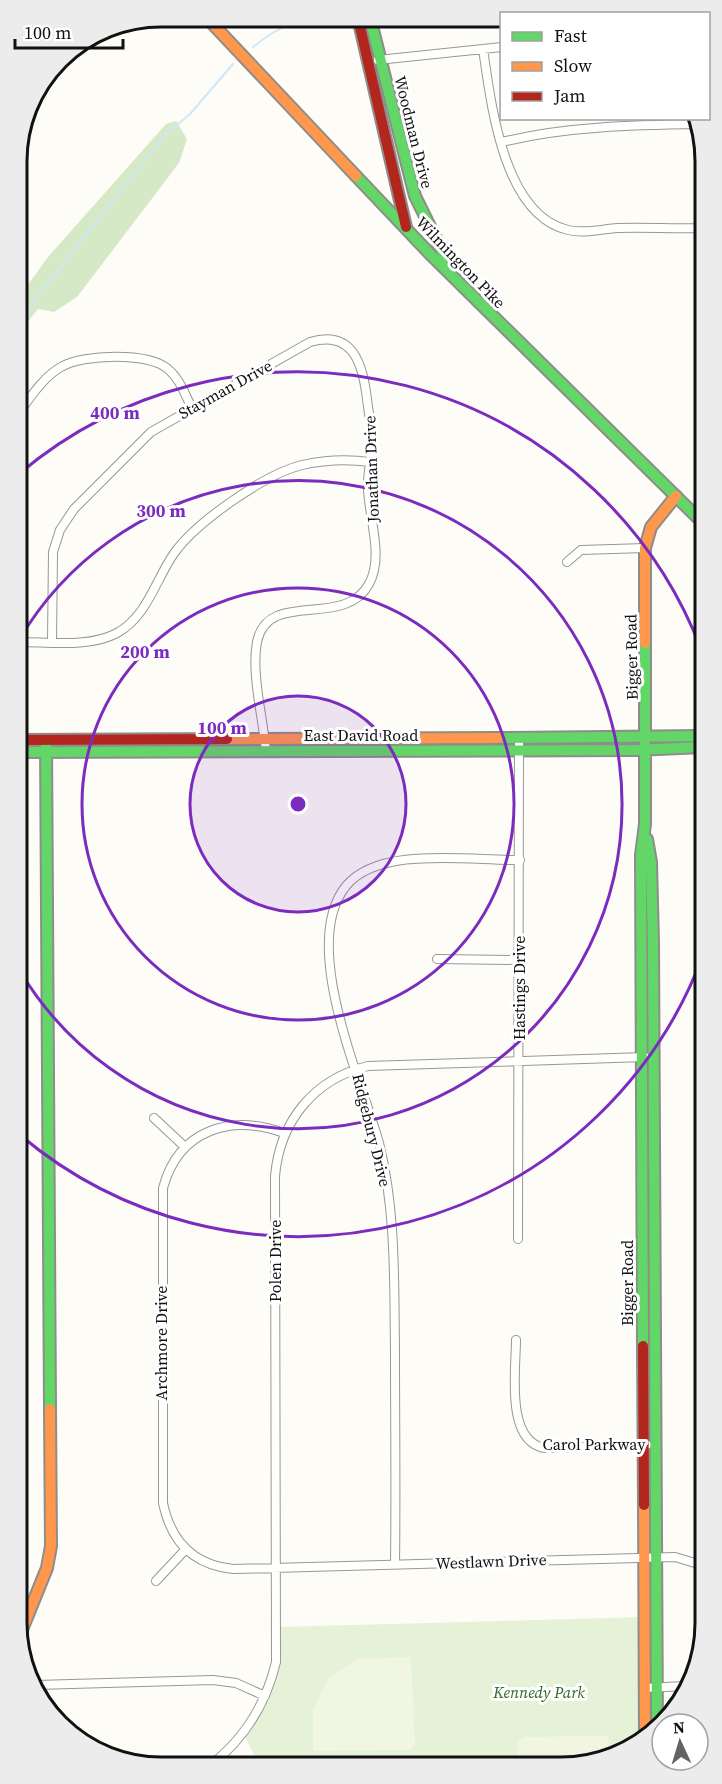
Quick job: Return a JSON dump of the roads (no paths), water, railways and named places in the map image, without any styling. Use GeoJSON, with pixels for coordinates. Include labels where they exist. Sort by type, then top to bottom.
{"type":"FeatureCollection","features":[{"type":"Feature","properties":{"kind":"street","name":"Wilmington Pike"},"geometry":{"type":"LineString","coordinates":[[215,27],[457,281],[695,515]]}},
{"type":"Feature","properties":{"kind":"street","name":"Woodman Drive"},"geometry":{"type":"LineString","coordinates":[[360,27],[406,228]]}},
{"type":"Feature","properties":{"kind":"street","name":"Woodman Drive"},"geometry":{"type":"LineString","coordinates":[[372,27],[414,194],[421,214],[457,281]]}},
{"type":"Feature","properties":{"kind":"street"},"geometry":{"type":"LineString","coordinates":[[367,62],[500,47]]}},
{"type":"Feature","properties":{"kind":"street"},"geometry":{"type":"LineString","coordinates":[[483,49],[502,142],[515,186],[533,209],[553,225],[580,231],[616,228],[695,228]]}},
{"type":"Feature","properties":{"kind":"street"},"geometry":{"type":"LineString","coordinates":[[378,107],[391,104]]}},
{"type":"Feature","properties":{"kind":"street"},"geometry":{"type":"LineString","coordinates":[[502,142],[531,136],[625,127],[690,124]]}},
{"type":"Feature","properties":{"kind":"street"},"geometry":{"type":"LineString","coordinates":[[399,197],[414,194]]}},
{"type":"Feature","properties":{"kind":"street","name":"Stayman Drive"},"geometry":{"type":"LineString","coordinates":[[52,642],[53,552],[68,517],[137,445],[161,426],[310,342],[330,341]]}},
{"type":"Feature","properties":{"kind":"street","name":"Jonathan Drive"},"geometry":{"type":"LineString","coordinates":[[266,751],[256,652],[264,625],[279,614],[331,609],[350,602],[366,589],[373,575],[375,550],[368,488],[373,438],[363,367],[352,352],[330,341]]}},
{"type":"Feature","properties":{"kind":"street"},"geometry":{"type":"LineString","coordinates":[[27,403],[54,371],[74,362],[100,358],[149,359],[160,364],[177,380],[192,408]]}},
{"type":"Feature","properties":{"kind":"street"},"geometry":{"type":"LineString","coordinates":[[27,642],[95,640],[125,628],[141,610],[181,545],[196,528],[227,503],[302,465],[340,460],[370,462]]}},
{"type":"Feature","properties":{"kind":"street","name":"Bigger Road"},"geometry":{"type":"LineString","coordinates":[[650,1557],[643,1445],[651,862],[645,827],[645,548],[651,527],[675,496]]}},
{"type":"Feature","properties":{"kind":"street"},"geometry":{"type":"LineString","coordinates":[[567,562],[581,550],[645,548]]}},
{"type":"Feature","properties":{"kind":"street","name":"East David Road"},"geometry":{"type":"LineString","coordinates":[[27,752],[519,750],[646,744],[695,737]]}},
{"type":"Feature","properties":{"kind":"street","name":"East David Road"},"geometry":{"type":"LineString","coordinates":[[27,740],[519,738],[695,747]]}},
{"type":"Feature","properties":{"kind":"street","name":"Hastings Drive"},"geometry":{"type":"LineString","coordinates":[[518,1239],[519,738]]}},
{"type":"Feature","properties":{"kind":"street"},"geometry":{"type":"LineString","coordinates":[[27,1617],[46,1568],[51,1546],[46,740]]}},
{"type":"Feature","properties":{"kind":"street","name":"Ridgebury Drive"},"geometry":{"type":"LineString","coordinates":[[395,1564],[393,1235],[380,1148],[335,995],[328,940],[332,909],[345,887],[360,873],[387,861],[520,860]]}},
{"type":"Feature","properties":{"kind":"street"},"geometry":{"type":"LineString","coordinates":[[436,959],[519,960]]}},
{"type":"Feature","properties":{"kind":"street","name":"Bigger Road"},"geometry":{"type":"LineString","coordinates":[[647,1057],[655,1444],[650,1557],[651,1688],[647,1726]]}},
{"type":"Feature","properties":{"kind":"street","name":"Polen Drive"},"geometry":{"type":"LineString","coordinates":[[220,1757],[238,1740],[265,1696],[273,1674],[278,1647],[275,1176],[284,1133],[297,1112],[320,1088],[356,1069],[388,1064],[647,1057]]}},
{"type":"Feature","properties":{"kind":"street"},"geometry":{"type":"LineString","coordinates":[[154,1118],[185,1147]]}},
{"type":"Feature","properties":{"kind":"street","name":"Archmore Drive"},"geometry":{"type":"LineString","coordinates":[[185,1550],[169,1524],[163,1503],[162,1188],[173,1163],[185,1147],[211,1131],[233,1125],[256,1125],[284,1133]]}},
{"type":"Feature","properties":{"kind":"street","name":"Carol Parkway"},"geometry":{"type":"LineString","coordinates":[[516,1340],[517,1414],[521,1430],[531,1442],[545,1448],[655,1444]]}},
{"type":"Feature","properties":{"kind":"street"},"geometry":{"type":"LineString","coordinates":[[156,1581],[185,1550],[202,1561],[223,1568],[276,1568]]}},
{"type":"Feature","properties":{"kind":"street","name":"Westlawn Drive"},"geometry":{"type":"LineString","coordinates":[[276,1568],[650,1557],[675,1557],[695,1563]]}},
{"type":"Feature","properties":{"kind":"street"},"geometry":{"type":"LineString","coordinates":[[42,1685],[213,1680],[236,1683],[265,1696]]}},
{"type":"Feature","properties":{"kind":"street"},"geometry":{"type":"LineString","coordinates":[[651,1688],[679,1686]]}},
{"type":"Feature","properties":{"kind":"street","name":"Bigger Road"},"geometry":{"type":"LineString","coordinates":[[651,1688],[655,1712]]}},
{"type":"Feature","properties":{"kind":"waterway"},"geometry":{"type":"LineString","coordinates":[[253,47],[283,27]]}},
{"type":"Feature","properties":{"kind":"waterway"},"geometry":{"type":"LineString","coordinates":[[27,309],[166,134],[190,114],[233,64]]}},
{"type":"Feature","properties":{"kind":"park label","name":"Kennedy Park"},"geometry":{"type":"Point","coordinates":[539,1692]}}]}
